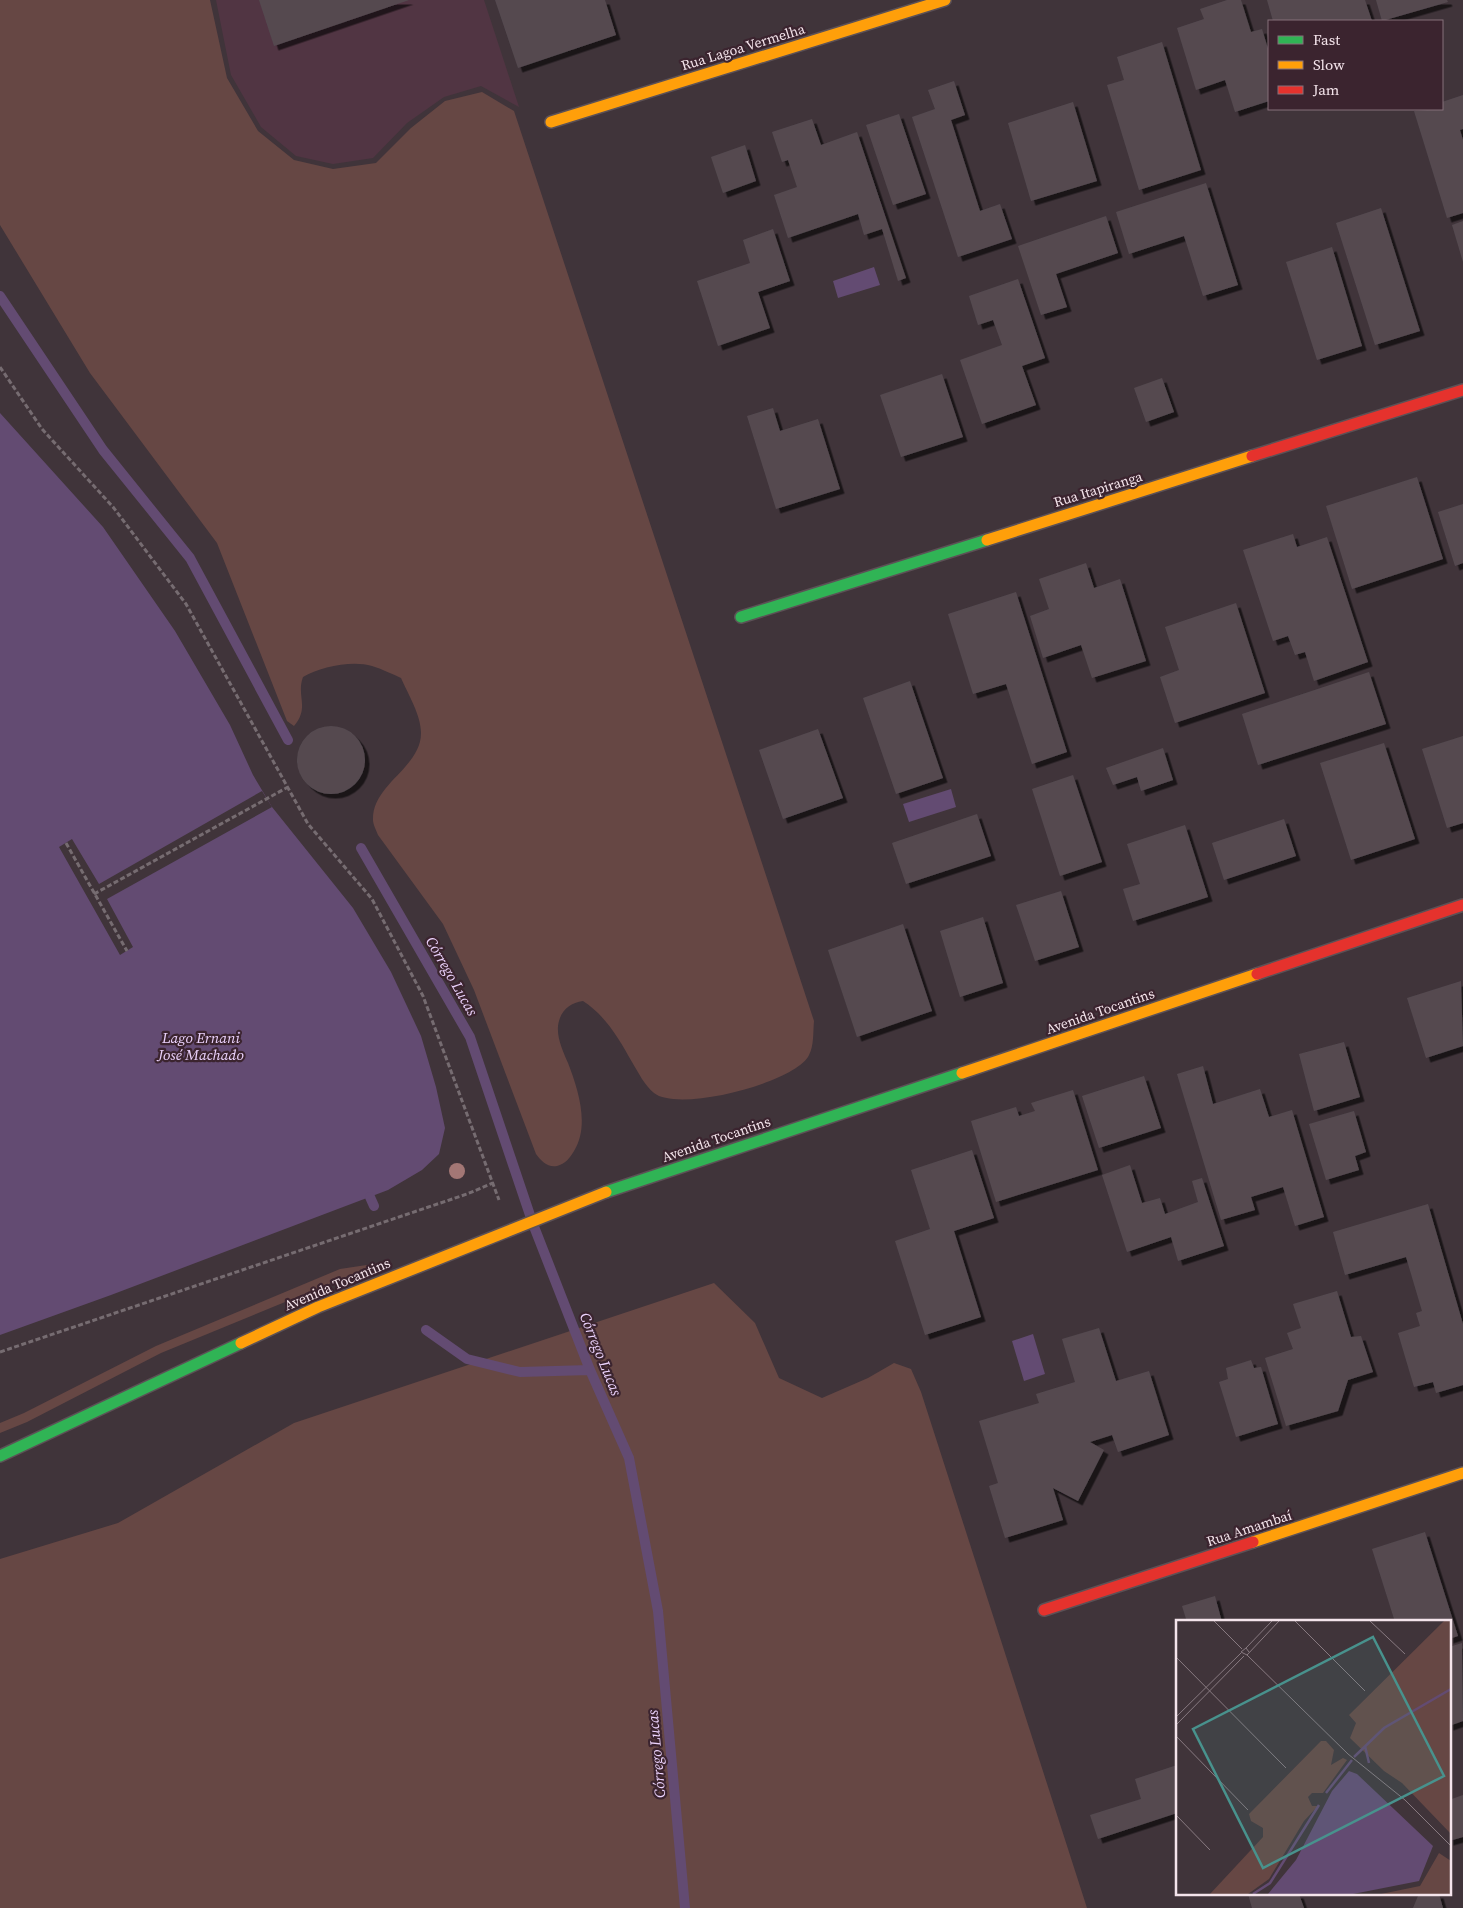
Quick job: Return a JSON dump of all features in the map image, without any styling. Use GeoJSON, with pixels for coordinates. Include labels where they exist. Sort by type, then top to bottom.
{"type":"FeatureCollection","features":[{"type":"Feature","properties":{"kind":"street","name":"Rua Lagoa Vermelha"},"geometry":{"type":"LineString","coordinates":[[551,122],[945,0]]}},
{"type":"Feature","properties":{"kind":"street","name":"Rua Itapiranga"},"geometry":{"type":"LineString","coordinates":[[741,617],[1463,390]]}},
{"type":"Feature","properties":{"kind":"street","name":"Avenida Tocantins"},"geometry":{"type":"LineString","coordinates":[[0,1456],[318,1307],[467,1248],[509,1228],[597,1195],[1463,905]]}},
{"type":"Feature","properties":{"kind":"street","name":"Rua Amambaí"},"geometry":{"type":"LineString","coordinates":[[1044,1610],[1463,1473]]}},
{"type":"Feature","properties":{"kind":"path"},"geometry":{"type":"LineString","coordinates":[[0,366],[42,429],[113,507],[186,604],[308,824],[372,899],[423,996],[509,1228]]}},
{"type":"Feature","properties":{"kind":"path"},"geometry":{"type":"LineString","coordinates":[[94,894],[288,787]]}},
{"type":"Feature","properties":{"kind":"path"},"geometry":{"type":"LineString","coordinates":[[66,843],[127,951]]}},
{"type":"Feature","properties":{"kind":"path"},"geometry":{"type":"LineString","coordinates":[[0,1352],[458,1197],[493,1183]]}},
{"type":"Feature","properties":{"kind":"shaded area"},"geometry":{"type":"Polygon","coordinates":[[[0,0],[210,0],[227,78],[258,131],[294,160],[333,169],[376,163],[411,128],[445,101],[482,92],[514,111],[814,1021],[811,1051],[800,1065],[783,1075],[736,1092],[711,1097],[667,1098],[654,1093],[648,1087],[617,1037],[599,1014],[583,1001],[578,1002],[569,1006],[563,1012],[559,1021],[558,1036],[579,1095],[582,1119],[579,1141],[569,1158],[557,1166],[545,1163],[536,1154],[474,990],[443,924],[378,835],[373,823],[375,807],[380,796],[406,766],[419,745],[421,733],[419,719],[401,678],[364,664],[346,664],[310,673],[303,677],[301,684],[302,707],[299,719],[294,726],[287,721],[217,543],[90,373],[0,225],[0,0]]]}},
{"type":"Feature","properties":{"kind":"shaded area"},"geometry":{"type":"Polygon","coordinates":[[[216,0],[484,0],[519,107],[481,86],[444,97],[407,123],[373,158],[333,164],[296,156],[261,127],[231,75],[216,0]]]}},
{"type":"Feature","properties":{"kind":"shaded area"},"geometry":{"type":"Polygon","coordinates":[[[380,1263],[161,1353],[27,1422],[0,1433],[0,1423],[24,1413],[156,1346],[340,1269],[380,1263]]]}},
{"type":"Feature","properties":{"kind":"shaded area"},"geometry":{"type":"Polygon","coordinates":[[[714,1283],[755,1323],[779,1378],[822,1398],[868,1378],[894,1363],[911,1369],[921,1392],[1087,1908],[0,1908],[0,1559],[118,1523],[294,1423],[714,1283]]]}},
{"type":"Feature","properties":{"kind":"water"},"geometry":{"type":"Polygon","coordinates":[[[874,267],[880,285],[838,298],[833,281],[874,267]]]}},
{"type":"Feature","properties":{"kind":"water","name":"Lago Ernani José Machado"},"geometry":{"type":"Polygon","coordinates":[[[0,413],[103,527],[175,631],[230,725],[253,775],[272,807],[353,908],[391,972],[421,1036],[436,1087],[445,1128],[439,1154],[422,1170],[388,1190],[0,1335],[0,413]]]}},
{"type":"Feature","properties":{"kind":"water"},"geometry":{"type":"Polygon","coordinates":[[[951,789],[956,807],[909,822],[903,804],[951,789]]]}},
{"type":"Feature","properties":{"kind":"water"},"geometry":{"type":"Polygon","coordinates":[[[1033,1334],[1045,1374],[1024,1381],[1012,1341],[1033,1334]]]}},
{"type":"Feature","properties":{"kind":"pier"},"geometry":{"type":"Polygon","coordinates":[[[262,791],[272,807],[107,899],[133,947],[120,955],[59,847],[72,839],[99,884],[262,791]]]}},
{"type":"Feature","properties":{"kind":"building"},"geometry":{"type":"Polygon","coordinates":[[[259,0],[409,0],[274,46],[259,0]]]}},
{"type":"Feature","properties":{"kind":"building"},"geometry":{"type":"Polygon","coordinates":[[[495,0],[605,0],[616,35],[518,68],[495,0]]]}},
{"type":"Feature","properties":{"kind":"building"},"geometry":{"type":"Polygon","coordinates":[[[1227,0],[1241,0],[1251,32],[1262,29],[1268,49],[1268,101],[1235,112],[1225,80],[1196,90],[1177,28],[1204,19],[1200,9],[1227,0]]]}},
{"type":"Feature","properties":{"kind":"building"},"geometry":{"type":"Polygon","coordinates":[[[1267,0],[1365,0],[1372,20],[1273,20],[1267,0]]]}},
{"type":"Feature","properties":{"kind":"building"},"geometry":{"type":"Polygon","coordinates":[[[1376,0],[1447,0],[1448,2],[1385,20],[1382,20],[1376,0]]]}},
{"type":"Feature","properties":{"kind":"building"},"geometry":{"type":"Polygon","coordinates":[[[1162,42],[1201,170],[1139,190],[1107,85],[1124,80],[1117,57],[1162,42]]]}},
{"type":"Feature","properties":{"kind":"building"},"geometry":{"type":"Polygon","coordinates":[[[954,81],[965,115],[951,120],[980,211],[1000,204],[1012,239],[958,257],[912,117],[935,109],[928,90],[954,81]]]}},
{"type":"Feature","properties":{"kind":"building"},"geometry":{"type":"Polygon","coordinates":[[[1463,95],[1463,129],[1460,130],[1463,140],[1463,213],[1447,218],[1414,111],[1443,110],[1443,102],[1463,95]]]}},
{"type":"Feature","properties":{"kind":"building"},"geometry":{"type":"Polygon","coordinates":[[[1073,102],[1097,181],[1031,201],[1008,123],[1073,102]]]}},
{"type":"Feature","properties":{"kind":"building"},"geometry":{"type":"Polygon","coordinates":[[[899,114],[926,194],[893,205],[866,125],[899,114]]]}},
{"type":"Feature","properties":{"kind":"building"},"geometry":{"type":"Polygon","coordinates":[[[812,119],[821,145],[857,132],[906,278],[898,281],[882,229],[864,235],[858,214],[788,238],[774,195],[797,187],[788,160],[782,162],[772,132],[812,119]]]}},
{"type":"Feature","properties":{"kind":"building"},"geometry":{"type":"Polygon","coordinates":[[[745,145],[756,181],[723,193],[711,157],[745,145]]]}},
{"type":"Feature","properties":{"kind":"building"},"geometry":{"type":"Polygon","coordinates":[[[1206,183],[1238,285],[1203,296],[1184,236],[1129,254],[1116,212],[1206,183]]]}},
{"type":"Feature","properties":{"kind":"building"},"geometry":{"type":"Polygon","coordinates":[[[1381,208],[1420,331],[1375,345],[1336,223],[1381,208]]]}},
{"type":"Feature","properties":{"kind":"building"},"geometry":{"type":"Polygon","coordinates":[[[1106,216],[1118,253],[1056,274],[1067,307],[1041,315],[1018,246],[1106,216]]]}},
{"type":"Feature","properties":{"kind":"building"},"geometry":{"type":"Polygon","coordinates":[[[1463,221],[1463,262],[1452,225],[1463,221]]]}},
{"type":"Feature","properties":{"kind":"building"},"geometry":{"type":"Polygon","coordinates":[[[773,229],[790,281],[758,292],[770,328],[718,346],[697,281],[750,263],[743,240],[773,229]]]}},
{"type":"Feature","properties":{"kind":"building"},"geometry":{"type":"Polygon","coordinates":[[[1332,247],[1362,346],[1317,360],[1286,262],[1332,247]]]}},
{"type":"Feature","properties":{"kind":"building"},"geometry":{"type":"Polygon","coordinates":[[[1018,279],[1045,358],[1022,366],[1036,405],[982,424],[960,360],[1002,345],[993,320],[978,325],[969,296],[1018,279]]]}},
{"type":"Feature","properties":{"kind":"building"},"geometry":{"type":"Polygon","coordinates":[[[942,374],[963,437],[901,457],[880,395],[942,374]]]}},
{"type":"Feature","properties":{"kind":"building"},"geometry":{"type":"Polygon","coordinates":[[[1162,378],[1174,412],[1146,422],[1134,388],[1162,378]]]}},
{"type":"Feature","properties":{"kind":"building"},"geometry":{"type":"Polygon","coordinates":[[[773,408],[780,431],[818,419],[840,489],[776,509],[747,416],[773,408]]]}},
{"type":"Feature","properties":{"kind":"building"},"geometry":{"type":"Polygon","coordinates":[[[1417,477],[1443,559],[1352,589],[1326,506],[1417,477]]]}},
{"type":"Feature","properties":{"kind":"building"},"geometry":{"type":"Polygon","coordinates":[[[1463,504],[1463,563],[1455,566],[1438,512],[1463,504]]]}},
{"type":"Feature","properties":{"kind":"building"},"geometry":{"type":"Polygon","coordinates":[[[1293,534],[1297,547],[1327,537],[1368,662],[1314,681],[1305,652],[1295,655],[1288,636],[1273,641],[1243,550],[1293,534]]]}},
{"type":"Feature","properties":{"kind":"building"},"geometry":{"type":"Polygon","coordinates":[[[1086,563],[1094,588],[1120,579],[1146,661],[1092,678],[1081,645],[1043,658],[1030,616],[1049,609],[1039,579],[1086,563]]]}},
{"type":"Feature","properties":{"kind":"building"},"geometry":{"type":"Polygon","coordinates":[[[1016,592],[1067,752],[1032,764],[1006,684],[973,694],[948,614],[1016,592]]]}},
{"type":"Feature","properties":{"kind":"building"},"geometry":{"type":"Polygon","coordinates":[[[1236,603],[1265,693],[1175,723],[1160,677],[1179,670],[1165,627],[1236,603]]]}},
{"type":"Feature","properties":{"kind":"building"},"geometry":{"type":"Polygon","coordinates":[[[1369,672],[1386,724],[1258,765],[1242,714],[1369,672]]]}},
{"type":"Feature","properties":{"kind":"building"},"geometry":{"type":"Polygon","coordinates":[[[910,681],[943,778],[896,794],[863,698],[910,681]]]}},
{"type":"Feature","properties":{"kind":"building"},"geometry":{"type":"Polygon","coordinates":[[[324,726],[338,726],[350,731],[360,741],[365,753],[365,767],[360,779],[350,789],[338,794],[324,794],[312,789],[302,779],[297,767],[297,753],[302,741],[312,731],[324,726]]]}},
{"type":"Feature","properties":{"kind":"building"},"geometry":{"type":"Polygon","coordinates":[[[818,729],[843,798],[783,819],[759,750],[818,729]]]}},
{"type":"Feature","properties":{"kind":"building"},"geometry":{"type":"Polygon","coordinates":[[[1463,736],[1463,823],[1447,828],[1422,749],[1463,736]]]}},
{"type":"Feature","properties":{"kind":"building"},"geometry":{"type":"Polygon","coordinates":[[[1384,743],[1415,839],[1351,860],[1320,763],[1384,743]]]}},
{"type":"Feature","properties":{"kind":"building"},"geometry":{"type":"Polygon","coordinates":[[[1163,748],[1173,780],[1141,791],[1137,777],[1113,785],[1106,768],[1163,748]]]}},
{"type":"Feature","properties":{"kind":"building"},"geometry":{"type":"Polygon","coordinates":[[[1073,775],[1102,862],[1060,876],[1032,789],[1073,775]]]}},
{"type":"Feature","properties":{"kind":"building"},"geometry":{"type":"Polygon","coordinates":[[[977,814],[991,856],[906,884],[892,843],[977,814]]]}},
{"type":"Feature","properties":{"kind":"building"},"geometry":{"type":"Polygon","coordinates":[[[1284,819],[1296,856],[1224,880],[1212,843],[1284,819]]]}},
{"type":"Feature","properties":{"kind":"building"},"geometry":{"type":"Polygon","coordinates":[[[1185,825],[1208,897],[1133,921],[1123,889],[1140,884],[1127,844],[1185,825]]]}},
{"type":"Feature","properties":{"kind":"building"},"geometry":{"type":"Polygon","coordinates":[[[1061,891],[1079,947],[1035,961],[1016,905],[1061,891]]]}},
{"type":"Feature","properties":{"kind":"building"},"geometry":{"type":"Polygon","coordinates":[[[983,917],[1003,983],[960,997],[940,931],[983,917]]]}},
{"type":"Feature","properties":{"kind":"building"},"geometry":{"type":"Polygon","coordinates":[[[903,924],[932,1011],[857,1037],[828,950],[903,924]]]}},
{"type":"Feature","properties":{"kind":"building"},"geometry":{"type":"Polygon","coordinates":[[[1461,981],[1463,1046],[1426,1058],[1407,998],[1461,981]]]}},
{"type":"Feature","properties":{"kind":"building"},"geometry":{"type":"Polygon","coordinates":[[[1344,1042],[1360,1097],[1314,1111],[1299,1054],[1344,1042]]]}},
{"type":"Feature","properties":{"kind":"building"},"geometry":{"type":"Polygon","coordinates":[[[1203,1066],[1213,1104],[1260,1089],[1269,1117],[1292,1110],[1324,1217],[1295,1226],[1283,1187],[1251,1197],[1255,1210],[1221,1220],[1177,1074],[1203,1066]]]}},
{"type":"Feature","properties":{"kind":"building"},"geometry":{"type":"Polygon","coordinates":[[[1144,1076],[1161,1128],[1099,1148],[1082,1096],[1144,1076]]]}},
{"type":"Feature","properties":{"kind":"building"},"geometry":{"type":"Polygon","coordinates":[[[1073,1090],[1098,1170],[996,1202],[971,1121],[1016,1107],[1019,1116],[1035,1111],[1031,1103],[1073,1090]]]}},
{"type":"Feature","properties":{"kind":"building"},"geometry":{"type":"Polygon","coordinates":[[[1354,1111],[1366,1152],[1355,1156],[1359,1170],[1326,1180],[1309,1124],[1354,1111]]]}},
{"type":"Feature","properties":{"kind":"building"},"geometry":{"type":"Polygon","coordinates":[[[972,1150],[994,1218],[954,1231],[981,1317],[925,1335],[895,1241],[930,1229],[911,1170],[972,1150]]]}},
{"type":"Feature","properties":{"kind":"building"},"geometry":{"type":"Polygon","coordinates":[[[1130,1165],[1142,1203],[1160,1198],[1165,1214],[1198,1202],[1192,1181],[1202,1178],[1224,1246],[1178,1261],[1171,1237],[1127,1252],[1102,1175],[1130,1165]]]}},
{"type":"Feature","properties":{"kind":"building"},"geometry":{"type":"Polygon","coordinates":[[[1428,1204],[1463,1324],[1463,1385],[1436,1393],[1433,1382],[1414,1387],[1398,1333],[1420,1326],[1416,1313],[1422,1311],[1406,1257],[1345,1275],[1333,1232],[1428,1204]]]}},
{"type":"Feature","properties":{"kind":"building"},"geometry":{"type":"Polygon","coordinates":[[[1337,1291],[1351,1337],[1361,1336],[1373,1372],[1348,1380],[1338,1411],[1286,1426],[1265,1358],[1293,1349],[1287,1333],[1301,1328],[1293,1304],[1337,1291]]]}},
{"type":"Feature","properties":{"kind":"building"},"geometry":{"type":"Polygon","coordinates":[[[1099,1328],[1116,1381],[1149,1371],[1169,1435],[1118,1452],[1112,1435],[1090,1442],[1104,1450],[1078,1501],[1053,1488],[1063,1520],[1005,1538],[989,1486],[998,1483],[979,1421],[1039,1403],[1036,1394],[1075,1382],[1062,1339],[1099,1328]]]}},
{"type":"Feature","properties":{"kind":"building"},"geometry":{"type":"Polygon","coordinates":[[[1251,1360],[1254,1368],[1261,1367],[1278,1424],[1236,1437],[1219,1382],[1228,1379],[1226,1368],[1251,1360]]]}},
{"type":"Feature","properties":{"kind":"building"},"geometry":{"type":"Polygon","coordinates":[[[1425,1532],[1458,1636],[1450,1639],[1450,1620],[1394,1620],[1372,1549],[1425,1532]]]}},
{"type":"Feature","properties":{"kind":"building"},"geometry":{"type":"Polygon","coordinates":[[[1215,1596],[1221,1620],[1186,1620],[1182,1606],[1215,1596]]]}},
{"type":"Feature","properties":{"kind":"building"},"geometry":{"type":"Polygon","coordinates":[[[1462,1643],[1463,1721],[1450,1726],[1450,1671],[1452,1670],[1450,1647],[1462,1643]]]}},
{"type":"Feature","properties":{"kind":"building"},"geometry":{"type":"Polygon","coordinates":[[[1176,1765],[1176,1813],[1098,1839],[1090,1815],[1141,1799],[1135,1779],[1176,1765]]]}},
{"type":"Feature","properties":{"kind":"building"},"geometry":{"type":"Polygon","coordinates":[[[1463,1795],[1463,1837],[1450,1841],[1450,1800],[1463,1795]]]}},
{"type":"Feature","properties":{"kind":"building"},"geometry":{"type":"Polygon","coordinates":[[[1249,1896],[1300,1896],[1304,1908],[1252,1908],[1249,1896]]]}},
{"type":"Feature","properties":{"kind":"building"},"geometry":{"type":"Polygon","coordinates":[[[1418,1896],[1440,1896],[1443,1908],[1413,1908],[1418,1896]]]}},
{"type":"Feature","properties":{"kind":"waterway"},"geometry":{"type":"LineString","coordinates":[[0,296],[103,450],[190,558],[288,740]]}},
{"type":"Feature","properties":{"kind":"waterway","name":"Córrego Lucas"},"geometry":{"type":"LineString","coordinates":[[361,848],[470,1037],[533,1224],[590,1370],[629,1458],[658,1611],[685,1908]]}},
{"type":"Feature","properties":{"kind":"waterway"},"geometry":{"type":"LineString","coordinates":[[370,1197],[374,1206]]}},
{"type":"Feature","properties":{"kind":"waterway"},"geometry":{"type":"LineString","coordinates":[[426,1330],[467,1359],[520,1372],[590,1370]]}},
{"type":"Feature","properties":{"kind":"traffic: fast"},"geometry":{"type":"LineString","coordinates":[[741,617],[987,540]]}},
{"type":"Feature","properties":{"kind":"traffic: fast"},"geometry":{"type":"LineString","coordinates":[[606,1192],[962,1073]]}},
{"type":"Feature","properties":{"kind":"traffic: fast"},"geometry":{"type":"LineString","coordinates":[[0,1456],[241,1343]]}},
{"type":"Feature","properties":{"kind":"traffic: slow"},"geometry":{"type":"LineString","coordinates":[[551,122],[945,0]]}},
{"type":"Feature","properties":{"kind":"traffic: slow"},"geometry":{"type":"LineString","coordinates":[[987,540],[1252,456]]}},
{"type":"Feature","properties":{"kind":"traffic: slow"},"geometry":{"type":"LineString","coordinates":[[962,1073],[1257,974]]}},
{"type":"Feature","properties":{"kind":"traffic: slow"},"geometry":{"type":"LineString","coordinates":[[241,1343],[318,1307],[606,1192]]}},
{"type":"Feature","properties":{"kind":"traffic: slow"},"geometry":{"type":"LineString","coordinates":[[1253,1542],[1463,1473]]}},
{"type":"Feature","properties":{"kind":"traffic: jam"},"geometry":{"type":"LineString","coordinates":[[1252,456],[1463,390]]}},
{"type":"Feature","properties":{"kind":"traffic: jam"},"geometry":{"type":"LineString","coordinates":[[1257,974],[1463,905]]}},
{"type":"Feature","properties":{"kind":"traffic: jam"},"geometry":{"type":"LineString","coordinates":[[1044,1610],[1253,1542]]}}]}
